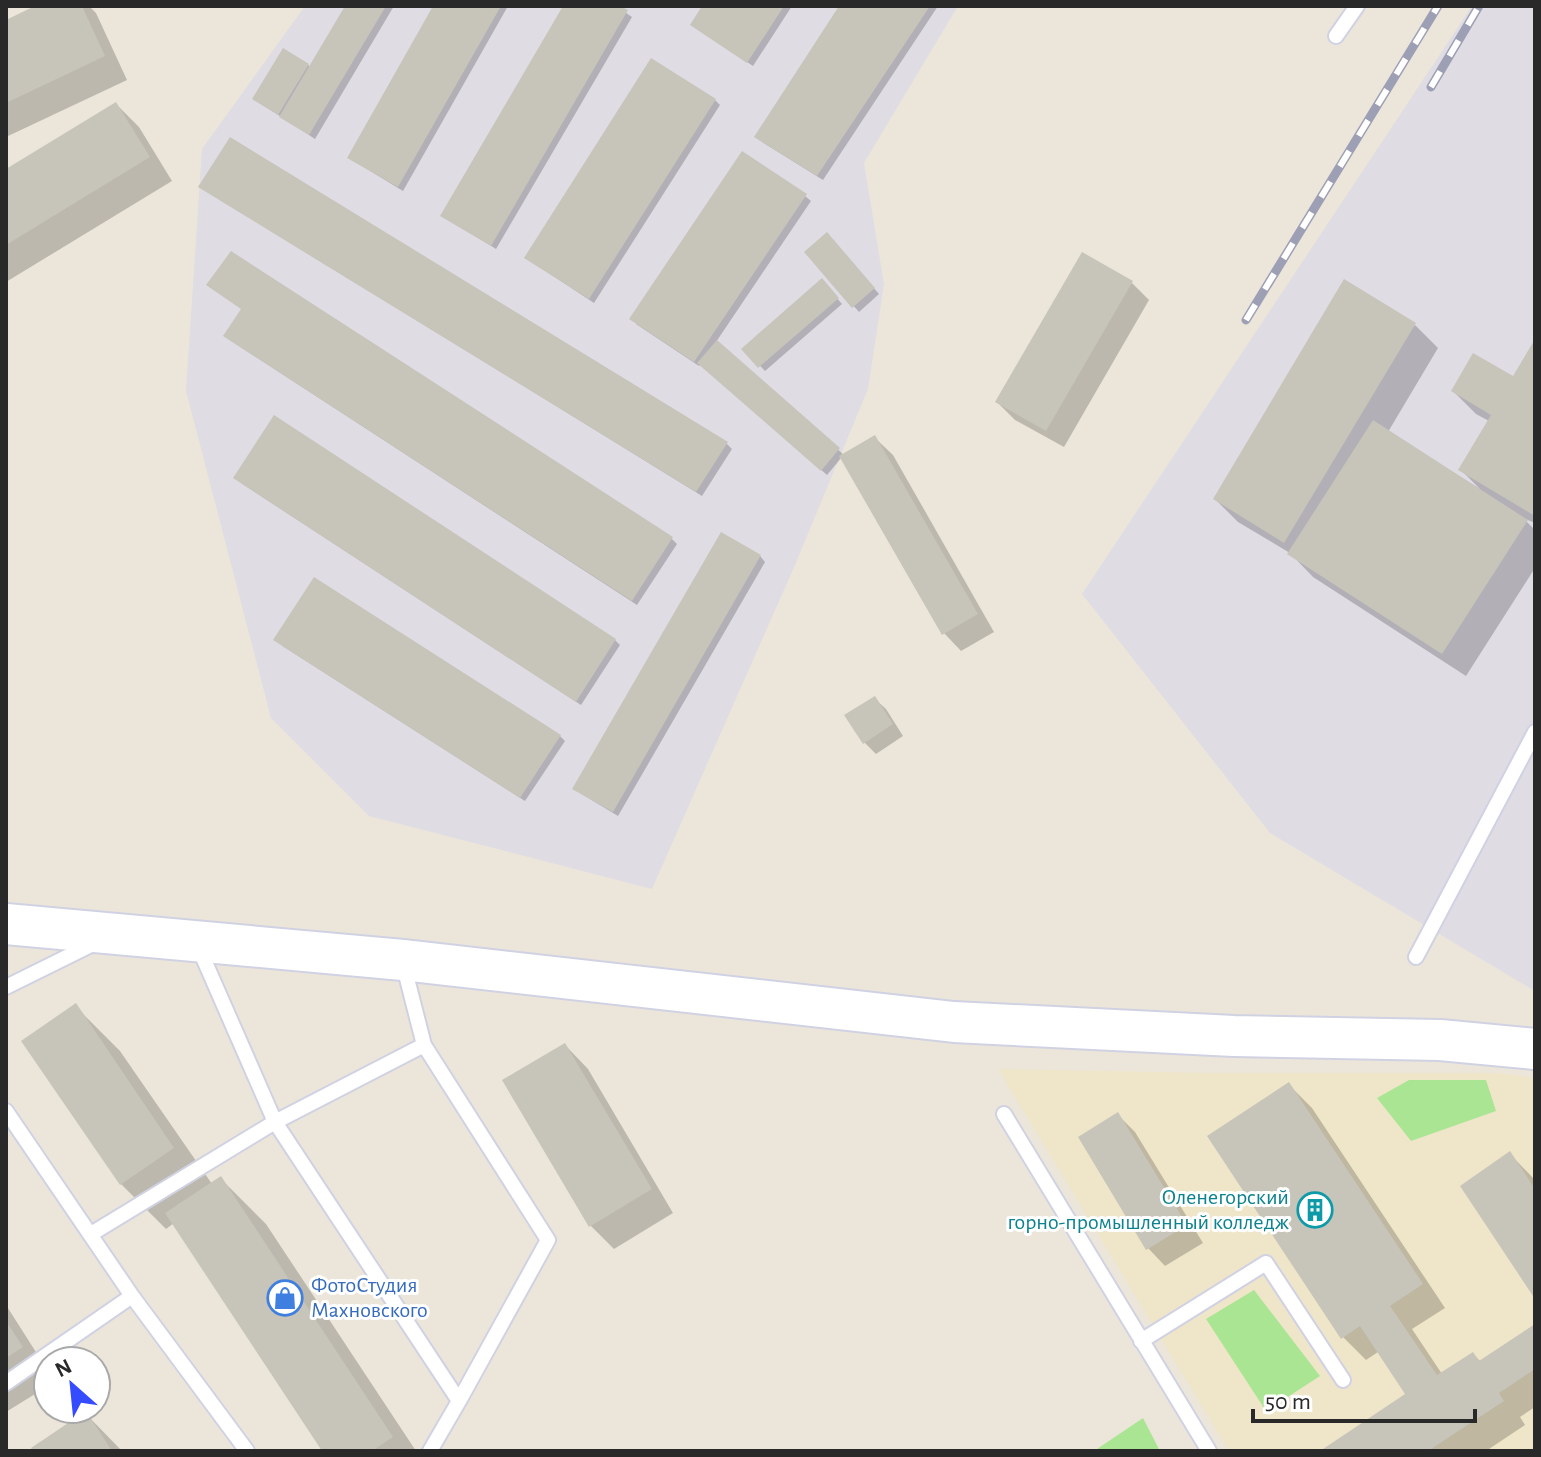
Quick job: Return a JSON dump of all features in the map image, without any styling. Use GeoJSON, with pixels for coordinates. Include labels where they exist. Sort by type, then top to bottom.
{"type":"FeatureCollection","features":[{"type":"Feature","properties":{"kind":"street"},"geometry":{"type":"LineString","coordinates":[[6,924],[403,960],[954,1022],[1234,1036],[1440,1040],[1535,1049]]}},
{"type":"Feature","properties":{"kind":"lane"},"geometry":{"type":"LineString","coordinates":[[1336,36],[1357,6]]}},
{"type":"Feature","properties":{"kind":"lane"},"geometry":{"type":"LineString","coordinates":[[1416,957],[1535,732]]}},
{"type":"Feature","properties":{"kind":"lane"},"geometry":{"type":"LineString","coordinates":[[6,987],[111,935]]}},
{"type":"Feature","properties":{"kind":"lane"},"geometry":{"type":"LineString","coordinates":[[196,942],[275,1122],[459,1401]]}},
{"type":"Feature","properties":{"kind":"lane"},"geometry":{"type":"LineString","coordinates":[[403,960],[424,1045],[548,1240],[430,1451]]}},
{"type":"Feature","properties":{"kind":"lane"},"geometry":{"type":"LineString","coordinates":[[91,1234],[275,1122],[424,1045]]}},
{"type":"Feature","properties":{"kind":"lane"},"geometry":{"type":"LineString","coordinates":[[6,1111],[132,1296],[247,1451]]}},
{"type":"Feature","properties":{"kind":"lane"},"geometry":{"type":"LineString","coordinates":[[1004,1114],[1209,1451]]}},
{"type":"Feature","properties":{"kind":"lane"},"geometry":{"type":"LineString","coordinates":[[1141,1341],[1266,1263],[1343,1380]]}},
{"type":"Feature","properties":{"kind":"lane"},"geometry":{"type":"LineString","coordinates":[[6,1383],[132,1296]]}},
{"type":"Feature","properties":{"kind":"shaded area"},"geometry":{"type":"Polygon","coordinates":[[[305,6],[958,6],[864,163],[884,284],[868,389],[795,565],[652,889],[369,816],[271,718],[186,391],[202,149],[305,6]]]}},
{"type":"Feature","properties":{"kind":"shaded area"},"geometry":{"type":"Polygon","coordinates":[[[1472,6],[1535,6],[1535,991],[1270,833],[1082,594],[1472,6]]]}},
{"type":"Feature","properties":{"kind":"shaded area"},"geometry":{"type":"Polygon","coordinates":[[[998,1069],[1498,1073],[1535,1078],[1535,1451],[1229,1451],[998,1069]]]}},
{"type":"Feature","properties":{"kind":"green space"},"geometry":{"type":"Polygon","coordinates":[[[1409,1080],[1486,1080],[1496,1111],[1411,1141],[1377,1098],[1409,1080]]]}},
{"type":"Feature","properties":{"kind":"green space"},"geometry":{"type":"Polygon","coordinates":[[[1254,1290],[1320,1376],[1266,1411],[1206,1319],[1254,1290]]]}},
{"type":"Feature","properties":{"kind":"green space"},"geometry":{"type":"Polygon","coordinates":[[[1143,1418],[1160,1451],[1094,1451],[1143,1418]]]}},
{"type":"Feature","properties":{"kind":"building"},"geometry":{"type":"Polygon","coordinates":[[[35,6],[82,6],[105,56],[6,103],[6,20],[35,6]]]}},
{"type":"Feature","properties":{"kind":"building"},"geometry":{"type":"Polygon","coordinates":[[[345,6],[386,6],[309,135],[279,117],[345,6]]]}},
{"type":"Feature","properties":{"kind":"building"},"geometry":{"type":"Polygon","coordinates":[[[433,6],[501,6],[398,187],[347,158],[433,6]]]}},
{"type":"Feature","properties":{"kind":"building"},"geometry":{"type":"Polygon","coordinates":[[[563,6],[620,6],[628,10],[491,246],[440,216],[563,6]]]}},
{"type":"Feature","properties":{"kind":"building"},"geometry":{"type":"Polygon","coordinates":[[[702,6],[784,6],[747,63],[690,25],[702,6]]]}},
{"type":"Feature","properties":{"kind":"building"},"geometry":{"type":"Polygon","coordinates":[[[839,6],[930,6],[817,176],[754,137],[839,6]]]}},
{"type":"Feature","properties":{"kind":"building"},"geometry":{"type":"Polygon","coordinates":[[[283,48],[309,64],[278,115],[252,99],[283,48]]]}},
{"type":"Feature","properties":{"kind":"building"},"geometry":{"type":"Polygon","coordinates":[[[651,58],[716,99],[589,299],[524,258],[651,58]]]}},
{"type":"Feature","properties":{"kind":"building"},"geometry":{"type":"Polygon","coordinates":[[[116,102],[150,157],[6,245],[6,169],[116,102]]]}},
{"type":"Feature","properties":{"kind":"building"},"geometry":{"type":"Polygon","coordinates":[[[230,137],[728,442],[696,492],[198,187],[230,137]]]}},
{"type":"Feature","properties":{"kind":"building"},"geometry":{"type":"Polygon","coordinates":[[[742,151],[807,194],[694,362],[629,319],[742,151]]]}},
{"type":"Feature","properties":{"kind":"building"},"geometry":{"type":"Polygon","coordinates":[[[827,232],[875,288],[852,308],[804,252],[827,232]]]}},
{"type":"Feature","properties":{"kind":"building"},"geometry":{"type":"Polygon","coordinates":[[[231,251],[673,537],[632,601],[223,336],[241,309],[206,285],[231,251]]]}},
{"type":"Feature","properties":{"kind":"building"},"geometry":{"type":"Polygon","coordinates":[[[1082,252],[1133,281],[1046,431],[995,402],[1082,252]]]}},
{"type":"Feature","properties":{"kind":"building"},"geometry":{"type":"Polygon","coordinates":[[[822,278],[839,298],[758,368],[741,349],[822,278]]]}},
{"type":"Feature","properties":{"kind":"building"},"geometry":{"type":"Polygon","coordinates":[[[1344,279],[1416,323],[1284,543],[1213,499],[1344,279]]]}},
{"type":"Feature","properties":{"kind":"building"},"geometry":{"type":"Polygon","coordinates":[[[1535,339],[1535,516],[1458,470],[1491,415],[1451,391],[1473,353],[1513,376],[1535,339]]]}},
{"type":"Feature","properties":{"kind":"building"},"geometry":{"type":"Polygon","coordinates":[[[717,340],[840,448],[821,471],[697,363],[717,340]]]}},
{"type":"Feature","properties":{"kind":"building"},"geometry":{"type":"Polygon","coordinates":[[[274,415],[616,639],[576,702],[233,478],[274,415]]]}},
{"type":"Feature","properties":{"kind":"building"},"geometry":{"type":"Polygon","coordinates":[[[1373,420],[1528,520],[1442,654],[1287,554],[1373,420]]]}},
{"type":"Feature","properties":{"kind":"building"},"geometry":{"type":"Polygon","coordinates":[[[875,435],[978,614],[942,635],[839,456],[875,435]]]}},
{"type":"Feature","properties":{"kind":"building"},"geometry":{"type":"Polygon","coordinates":[[[721,532],[761,555],[613,812],[572,789],[721,532]]]}},
{"type":"Feature","properties":{"kind":"building"},"geometry":{"type":"Polygon","coordinates":[[[314,577],[561,735],[520,798],[273,640],[314,577]]]}},
{"type":"Feature","properties":{"kind":"building"},"geometry":{"type":"Polygon","coordinates":[[[875,696],[893,724],[863,744],[844,715],[875,696]]]}},
{"type":"Feature","properties":{"kind":"building"},"geometry":{"type":"Polygon","coordinates":[[[76,1003],[174,1148],[120,1185],[21,1041],[76,1003]]]}},
{"type":"Feature","properties":{"kind":"building"},"geometry":{"type":"Polygon","coordinates":[[[565,1043],[652,1189],[589,1227],[502,1080],[565,1043]]]}},
{"type":"Feature","properties":{"kind":"building","name":"Оленегорский горно-промышленный колледж"},"geometry":{"type":"Polygon","coordinates":[[[1289,1082],[1423,1284],[1390,1306],[1437,1375],[1473,1352],[1479,1361],[1535,1324],[1535,1369],[1499,1393],[1504,1401],[1428,1451],[1320,1451],[1405,1394],[1360,1326],[1341,1339],[1207,1136],[1289,1082]]]}},
{"type":"Feature","properties":{"kind":"building"},"geometry":{"type":"Polygon","coordinates":[[[1118,1112],[1187,1225],[1146,1250],[1078,1137],[1118,1112]]]}},
{"type":"Feature","properties":{"kind":"building"},"geometry":{"type":"Polygon","coordinates":[[[1510,1151],[1535,1189],[1535,1299],[1460,1186],[1510,1151]]]}},
{"type":"Feature","properties":{"kind":"building"},"geometry":{"type":"Polygon","coordinates":[[[221,1176],[393,1437],[372,1451],[322,1451],[165,1213],[221,1176]]]}},
{"type":"Feature","properties":{"kind":"building"},"geometry":{"type":"Polygon","coordinates":[[[6,1321],[23,1347],[6,1358],[6,1321]]]}},
{"type":"Feature","properties":{"kind":"building"},"geometry":{"type":"Polygon","coordinates":[[[65,1425],[95,1425],[112,1451],[33,1451],[31,1448],[65,1425]]]}},
{"type":"Feature","properties":{"kind":"railway"},"geometry":{"type":"LineString","coordinates":[[1246,320],[1438,6]]}},
{"type":"Feature","properties":{"kind":"railway"},"geometry":{"type":"LineString","coordinates":[[1431,87],[1479,6]]}},
{"type":"Feature","properties":{"kind":"place","name":"Оленегорский горно-промышленный колледж"},"geometry":{"type":"Point","coordinates":[1315,1210]}},
{"type":"Feature","properties":{"kind":"place","name":"ФотоСтудия Махновского"},"geometry":{"type":"Point","coordinates":[285,1298]}}]}
